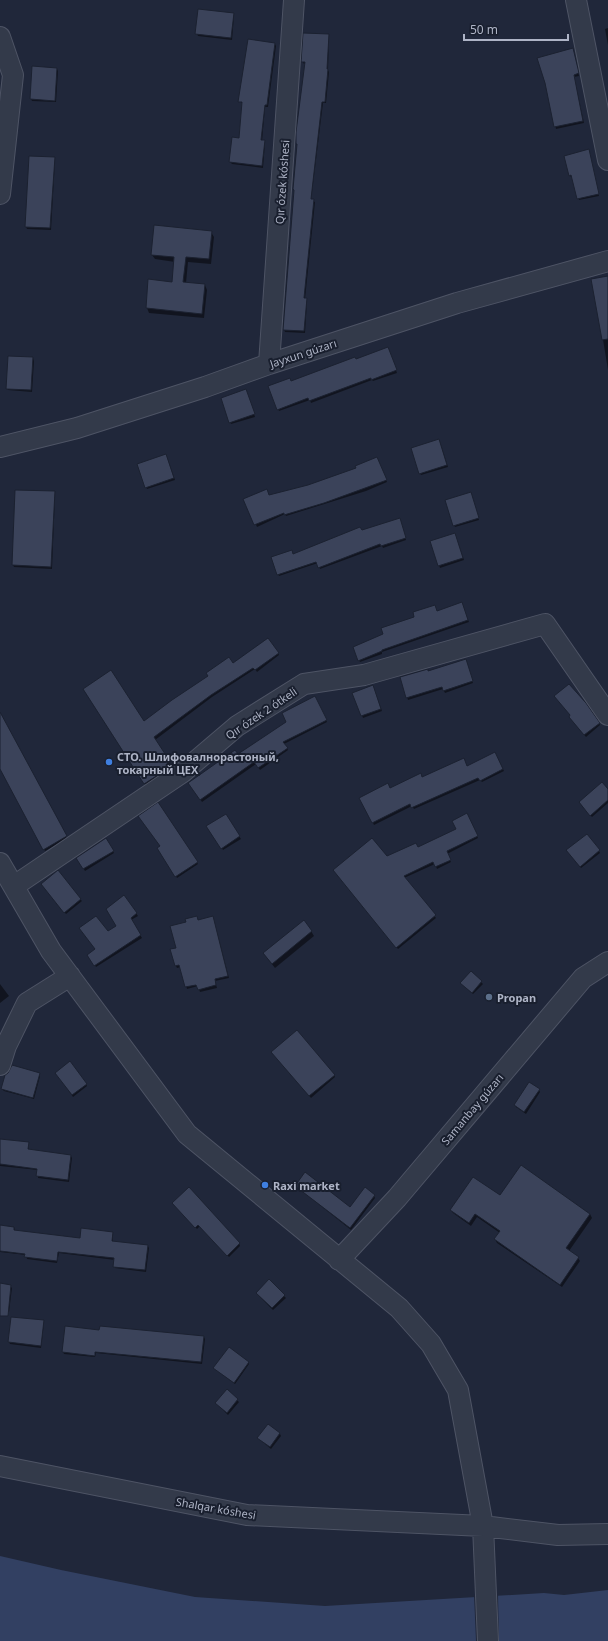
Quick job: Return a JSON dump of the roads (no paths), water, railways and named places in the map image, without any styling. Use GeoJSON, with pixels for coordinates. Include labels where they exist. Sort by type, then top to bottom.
{"type":"FeatureCollection","features":[{"type":"Feature","properties":{"kind":"street","name":"Qır ózek kóshesi"},"geometry":{"type":"LineString","coordinates":[[269,364],[294,0]]}},
{"type":"Feature","properties":{"kind":"street"},"geometry":{"type":"LineString","coordinates":[[576,0],[608,160]]}},
{"type":"Feature","properties":{"kind":"street"},"geometry":{"type":"LineString","coordinates":[[0,37],[13,75],[0,194]]}},
{"type":"Feature","properties":{"kind":"street","name":"Jayxun gúzarı"},"geometry":{"type":"LineString","coordinates":[[0,447],[77,428],[457,303],[608,261]]}},
{"type":"Feature","properties":{"kind":"street","name":"Qır ózek 2 ótkeli"},"geometry":{"type":"LineString","coordinates":[[14,886],[183,772],[238,726],[304,684],[364,675],[546,624],[608,715]]}},
{"type":"Feature","properties":{"kind":"street"},"geometry":{"type":"LineString","coordinates":[[0,863],[51,951],[187,1134],[399,1308],[431,1344],[458,1390],[483,1526],[488,1641]]}},
{"type":"Feature","properties":{"kind":"street","name":"Samanbay gúzarı"},"geometry":{"type":"LineString","coordinates":[[339,1260],[397,1198],[583,978],[608,962]]}},
{"type":"Feature","properties":{"kind":"street"},"geometry":{"type":"LineString","coordinates":[[0,1065],[6,1046],[27,1003],[70,976]]}},
{"type":"Feature","properties":{"kind":"street","name":"Shalqar kóshesi"},"geometry":{"type":"LineString","coordinates":[[0,1466],[247,1515],[483,1526],[558,1535],[608,1534]]}},
{"type":"Feature","properties":{"kind":"water"},"geometry":{"type":"Polygon","coordinates":[[[0,1556],[195,1597],[325,1606],[544,1593],[564,1595],[608,1590],[608,1641],[0,1641],[0,1556]]]}},
{"type":"Feature","properties":{"kind":"place","name":"СТО. Шлифовалнорастоный, токарный ЦЕХ"},"geometry":{"type":"Point","coordinates":[109,762]}},
{"type":"Feature","properties":{"kind":"place","name":"Propan"},"geometry":{"type":"Point","coordinates":[489,997]}},
{"type":"Feature","properties":{"kind":"place","name":"Raxi market"},"geometry":{"type":"Point","coordinates":[265,1185]}}]}
